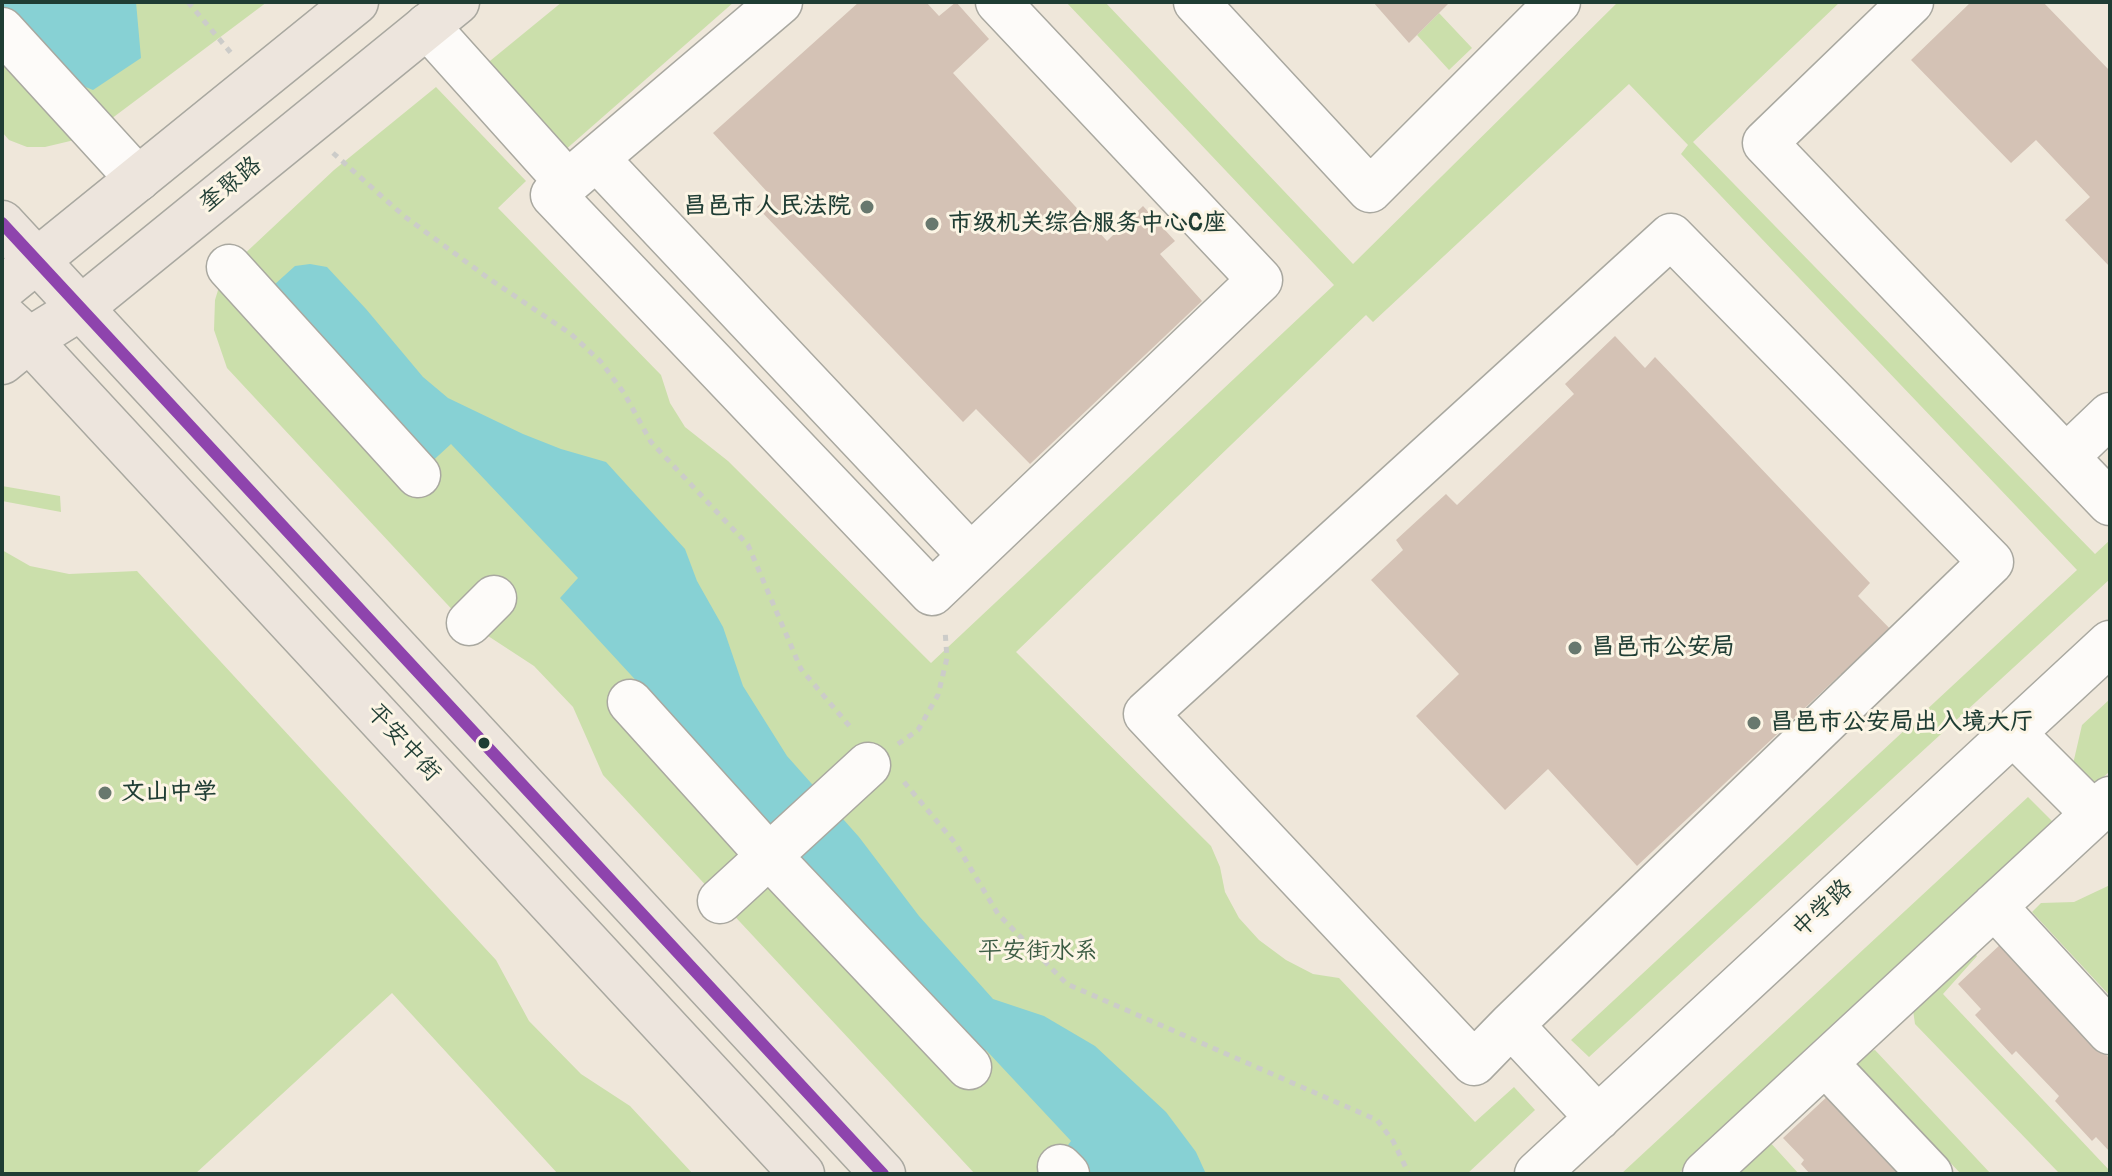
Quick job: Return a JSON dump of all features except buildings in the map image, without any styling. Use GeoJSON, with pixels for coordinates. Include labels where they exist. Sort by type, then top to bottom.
{"type":"FeatureCollection","features":[{"type":"Feature","properties":{"kind":"main road"},"geometry":{"type":"LineString","coordinates":[[2,289],[356,2]]}},
{"type":"Feature","properties":{"kind":"main road","name":"奎聚路"},"geometry":{"type":"LineString","coordinates":[[11,339],[82,307],[442,14]]}},
{"type":"Feature","properties":{"kind":"main road"},"geometry":{"type":"LineString","coordinates":[[2,223],[883,1174]]}},
{"type":"Feature","properties":{"kind":"main road","name":"平安中街"},"geometry":{"type":"LineString","coordinates":[[11,339],[802,1174]]}},
{"type":"Feature","properties":{"kind":"street"},"geometry":{"type":"LineString","coordinates":[[780,2],[553,195],[932,593],[1260,280],[998,2]]}},
{"type":"Feature","properties":{"kind":"street"},"geometry":{"type":"LineString","coordinates":[[1196,2],[1370,190],[1558,2]]}},
{"type":"Feature","properties":{"kind":"street"},"geometry":{"type":"LineString","coordinates":[[1911,2],[1765,143],[2110,503]]}},
{"type":"Feature","properties":{"kind":"street"},"geometry":{"type":"LineString","coordinates":[[442,14],[582,171],[971,556]]}},
{"type":"Feature","properties":{"kind":"street"},"geometry":{"type":"LineString","coordinates":[[2,30],[138,179]]}},
{"type":"Feature","properties":{"kind":"street"},"geometry":{"type":"LineString","coordinates":[[1671,236],[1991,562],[1511,1025],[1474,1063],[1146,714],[1671,236]]}},
{"type":"Feature","properties":{"kind":"street"},"geometry":{"type":"LineString","coordinates":[[229,267],[418,475]]}},
{"type":"Feature","properties":{"kind":"street"},"geometry":{"type":"LineString","coordinates":[[2066,457],[2110,415]]}},
{"type":"Feature","properties":{"kind":"street","name":"中学路"},"geometry":{"type":"LineString","coordinates":[[1537,1174],[2110,643]]}},
{"type":"Feature","properties":{"kind":"street"},"geometry":{"type":"LineString","coordinates":[[630,702],[769,856],[969,1067]]}},
{"type":"Feature","properties":{"kind":"street"},"geometry":{"type":"LineString","coordinates":[[1705,1174],[2102,806],[2013,733]]}},
{"type":"Feature","properties":{"kind":"street"},"geometry":{"type":"LineString","coordinates":[[720,901],[874,761]]}},
{"type":"Feature","properties":{"kind":"street"},"geometry":{"type":"LineString","coordinates":[[1994,906],[2110,1032]]}},
{"type":"Feature","properties":{"kind":"street"},"geometry":{"type":"LineString","coordinates":[[1511,1025],[1598,1118]]}},
{"type":"Feature","properties":{"kind":"street"},"geometry":{"type":"LineString","coordinates":[[1825,1063],[1930,1174]]}},
{"type":"Feature","properties":{"kind":"path"},"geometry":{"type":"LineString","coordinates":[[188,2],[256,83]]}},
{"type":"Feature","properties":{"kind":"path"},"geometry":{"type":"LineString","coordinates":[[304,126],[404,216],[571,334],[601,362],[624,393],[651,442],[748,545],[801,669],[859,738],[874,761],[956,844],[998,914],[1067,984],[1377,1120],[1393,1141],[1409,1174]]}},
{"type":"Feature","properties":{"kind":"path"},"geometry":{"type":"LineString","coordinates":[[874,761],[918,730],[938,695],[947,658],[944,623],[932,593]]}},
{"type":"Feature","properties":{"kind":"green space"},"geometry":{"type":"Polygon","coordinates":[[[2,2],[267,2],[87,137],[45,147],[27,147],[9,140],[2,132],[2,2]]]}},
{"type":"Feature","properties":{"kind":"green space"},"geometry":{"type":"Polygon","coordinates":[[[562,2],[734,2],[564,151],[485,65],[562,2]]]}},
{"type":"Feature","properties":{"kind":"green space","name":"平安街水系"},"geometry":{"type":"Polygon","coordinates":[[[1066,2],[1105,2],[1353,264],[1618,2],[1840,2],[1693,142],[2095,554],[2110,540],[2110,579],[1589,1057],[1571,1040],[2077,570],[1681,154],[1688,145],[1629,84],[1373,322],[1366,315],[1016,652],[1211,846],[1220,867],[1225,892],[1239,918],[1259,940],[1286,960],[1313,974],[1339,978],[1475,1122],[1514,1087],[1535,1110],[1467,1174],[975,1174],[603,775],[573,707],[534,666],[459,617],[227,368],[214,330],[215,300],[223,274],[334,170],[436,87],[526,181],[498,208],[661,375],[670,403],[685,427],[728,461],[931,663],[1334,285],[1066,2]]]}},
{"type":"Feature","properties":{"kind":"green space"},"geometry":{"type":"Polygon","coordinates":[[[1439,13],[1472,48],[1449,70],[1417,35],[1439,13]]]}},
{"type":"Feature","properties":{"kind":"green space"},"geometry":{"type":"Polygon","coordinates":[[[2,486],[60,496],[61,512],[2,501],[2,486]]]}},
{"type":"Feature","properties":{"kind":"green space","name":"文山中学"},"geometry":{"type":"Polygon","coordinates":[[[2,550],[30,566],[69,574],[137,571],[496,960],[529,1021],[581,1074],[630,1106],[693,1174],[558,1174],[392,993],[195,1174],[2,1174],[2,550]]]}},
{"type":"Feature","properties":{"kind":"green space"},"geometry":{"type":"Polygon","coordinates":[[[2110,699],[2110,771],[2096,784],[2073,764],[2082,725],[2110,699]]]}},
{"type":"Feature","properties":{"kind":"green space"},"geometry":{"type":"Polygon","coordinates":[[[2028,797],[2054,823],[1678,1174],[1621,1174],[2028,797]]]}},
{"type":"Feature","properties":{"kind":"green space"},"geometry":{"type":"Polygon","coordinates":[[[2110,885],[2110,996],[2032,912],[2041,903],[2074,902],[2110,885]]]}},
{"type":"Feature","properties":{"kind":"green space"},"geometry":{"type":"Polygon","coordinates":[[[1971,949],[1977,956],[1943,994],[2110,1174],[2057,1174],[1915,1024],[1913,1010],[1971,949]]]}},
{"type":"Feature","properties":{"kind":"green space"},"geometry":{"type":"Polygon","coordinates":[[[1875,1050],[1991,1174],[1961,1174],[1854,1061],[1862,1053],[1875,1050]]]}},
{"type":"Feature","properties":{"kind":"green space"},"geometry":{"type":"Polygon","coordinates":[[[1768,1140],[1799,1174],[1732,1174],[1768,1140]]]}},
{"type":"Feature","properties":{"kind":"water"},"geometry":{"type":"Polygon","coordinates":[[[2,2],[136,2],[141,58],[93,90],[66,79],[2,10],[2,2]]]}},
{"type":"Feature","properties":{"kind":"water"},"geometry":{"type":"Polygon","coordinates":[[[310,264],[327,267],[423,377],[448,398],[523,434],[606,462],[685,549],[697,581],[723,627],[743,686],[787,756],[859,837],[919,916],[993,999],[1044,1016],[1095,1046],[1166,1112],[1196,1152],[1206,1174],[1084,1174],[1063,1152],[1071,1141],[986,1050],[976,1061],[560,598],[578,578],[451,444],[426,467],[264,294],[295,266],[310,264]]]}},
{"type":"Feature","properties":{"kind":"transit line"},"geometry":{"type":"LineString","coordinates":[[2,223],[883,1174]]}},
{"type":"Feature","properties":{"kind":"place","name":"昌邑市人民法院"},"geometry":{"type":"Point","coordinates":[867,207]}},
{"type":"Feature","properties":{"kind":"place","name":"市级机关综合服务中心C座"},"geometry":{"type":"Point","coordinates":[932,224]}},
{"type":"Feature","properties":{"kind":"place","name":"昌邑市公安局"},"geometry":{"type":"Point","coordinates":[1575,648]}},
{"type":"Feature","properties":{"kind":"place","name":"昌邑市公安局出入境大厅"},"geometry":{"type":"Point","coordinates":[1754,723]}},
{"type":"Feature","properties":{"kind":"place","name":"文山中学"},"geometry":{"type":"Point","coordinates":[105,793]}}]}
